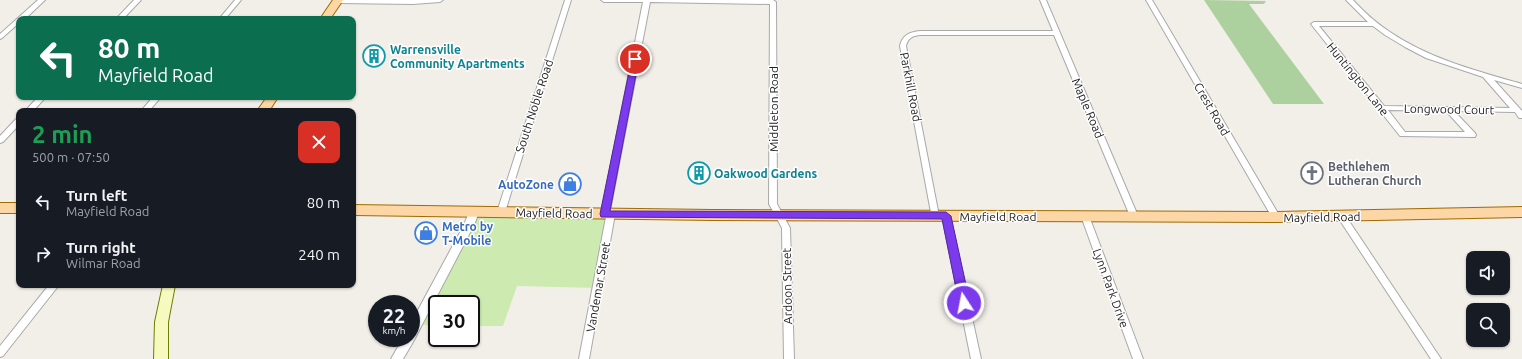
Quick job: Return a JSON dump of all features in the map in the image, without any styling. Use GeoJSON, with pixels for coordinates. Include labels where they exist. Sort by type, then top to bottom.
{"type":"FeatureCollection","features":[{"type":"Feature","properties":{"kind":"main road"},"geometry":{"type":"LineString","coordinates":[[327,16],[338,0]]}},
{"type":"Feature","properties":{"kind":"main road"},"geometry":{"type":"LineString","coordinates":[[0,208],[16,208]]}},
{"type":"Feature","properties":{"kind":"main road","name":"Mayfield Road"},"geometry":{"type":"LineString","coordinates":[[356,210],[608,214],[1276,217],[1522,212]]}},
{"type":"Feature","properties":{"kind":"main road"},"geometry":{"type":"LineString","coordinates":[[160,359],[160,326],[168,288]]}},
{"type":"Feature","properties":{"kind":"street"},"geometry":{"type":"LineString","coordinates":[[24,16],[42,0]]}},
{"type":"Feature","properties":{"kind":"street"},"geometry":{"type":"LineString","coordinates":[[122,16],[138,0]]}},
{"type":"Feature","properties":{"kind":"street"},"geometry":{"type":"LineString","coordinates":[[225,16],[238,0]]}},
{"type":"Feature","properties":{"kind":"street"},"geometry":{"type":"LineString","coordinates":[[338,0],[413,2],[440,0]]}},
{"type":"Feature","properties":{"kind":"street","name":"South Noble Road"},"geometry":{"type":"LineString","coordinates":[[501,212],[568,0]]}},
{"type":"Feature","properties":{"kind":"street"},"geometry":{"type":"LineString","coordinates":[[604,0],[646,0]]}},
{"type":"Feature","properties":{"kind":"street","name":"Middleton Road"},"geometry":{"type":"LineString","coordinates":[[646,0],[773,2],[773,204],[779,215]]}},
{"type":"Feature","properties":{"kind":"street","name":"Vandemar Street"},"geometry":{"type":"LineString","coordinates":[[584,359],[646,0]]}},
{"type":"Feature","properties":{"kind":"street","name":"Maple Road"},"geometry":{"type":"LineString","coordinates":[[1043,0],[1134,216]]}},
{"type":"Feature","properties":{"kind":"street","name":"Crest Road"},"geometry":{"type":"LineString","coordinates":[[1148,0],[1276,217]]}},
{"type":"Feature","properties":{"kind":"street"},"geometry":{"type":"LineString","coordinates":[[1349,0],[1374,24],[1416,52],[1445,64],[1522,86]]}},
{"type":"Feature","properties":{"kind":"street"},"geometry":{"type":"LineString","coordinates":[[0,37],[16,23]]}},
{"type":"Feature","properties":{"kind":"street","name":"Huntington Lane"},"geometry":{"type":"LineString","coordinates":[[1374,24],[1314,24],[1403,134],[1472,135],[1448,109]]}},
{"type":"Feature","properties":{"kind":"street","name":"Parkhill Road"},"geometry":{"type":"LineString","coordinates":[[941,216],[904,54],[904,40],[907,36],[920,33],[1056,33]]}},
{"type":"Feature","properties":{"kind":"street"},"geometry":{"type":"LineString","coordinates":[[1486,76],[1522,116]]}},
{"type":"Feature","properties":{"kind":"street"},"geometry":{"type":"LineString","coordinates":[[31,108],[39,100]]}},
{"type":"Feature","properties":{"kind":"street"},"geometry":{"type":"LineString","coordinates":[[147,108],[154,100]]}},
{"type":"Feature","properties":{"kind":"street","name":"Longwood Court"},"geometry":{"type":"LineString","coordinates":[[1382,108],[1516,110]]}},
{"type":"Feature","properties":{"kind":"street"},"geometry":{"type":"LineString","coordinates":[[0,140],[16,124]]}},
{"type":"Feature","properties":{"kind":"street"},"geometry":{"type":"LineString","coordinates":[[420,318],[470,226],[474,212]]}},
{"type":"Feature","properties":{"kind":"street","name":"Ardoon Street"},"geometry":{"type":"LineString","coordinates":[[779,215],[786,228],[789,359]]}},
{"type":"Feature","properties":{"kind":"street"},"geometry":{"type":"LineString","coordinates":[[941,216],[976,359]]}},
{"type":"Feature","properties":{"kind":"street","name":"Lynn Park Drive"},"geometry":{"type":"LineString","coordinates":[[1085,216],[1138,359]]}},
{"type":"Feature","properties":{"kind":"street"},"geometry":{"type":"LineString","coordinates":[[1342,216],[1436,359]]}},
{"type":"Feature","properties":{"kind":"street"},"geometry":{"type":"LineString","coordinates":[[0,353],[52,288]]}},
{"type":"Feature","properties":{"kind":"street"},"geometry":{"type":"LineString","coordinates":[[398,359],[404,347]]}},
{"type":"Feature","properties":{"kind":"green space"},"geometry":{"type":"Polygon","coordinates":[[[1204,0],[1266,1],[1264,4],[1249,4],[1324,104],[1273,104],[1204,0]]]}},
{"type":"Feature","properties":{"kind":"green space"},"geometry":{"type":"Polygon","coordinates":[[[474,212],[611,214],[597,288],[517,286],[503,326],[480,326],[480,295],[431,295],[474,212]]]}},
{"type":"Feature","properties":{"kind":"green space"},"geometry":{"type":"Polygon","coordinates":[[[428,302],[428,325],[420,325],[420,317],[428,302]]]}},
{"type":"Feature","properties":{"kind":"place","name":"Warrensville Community Apartments"},"geometry":{"type":"Point","coordinates":[374,56]}},
{"type":"Feature","properties":{"kind":"place","name":"Oakwood Gardens"},"geometry":{"type":"Point","coordinates":[699,173]}},
{"type":"Feature","properties":{"kind":"place","name":"Bethlehem Lutheran Church"},"geometry":{"type":"Point","coordinates":[1312,173]}},
{"type":"Feature","properties":{"kind":"place","name":"AutoZone"},"geometry":{"type":"Point","coordinates":[570,184]}},
{"type":"Feature","properties":{"kind":"place","name":"Metro by T-Mobile"},"geometry":{"type":"Point","coordinates":[426,233]}},
{"type":"Feature","properties":{"kind":"route"},"geometry":{"type":"LineString","coordinates":[[635,59],[605,214],[946,216],[964,303]]}}]}
